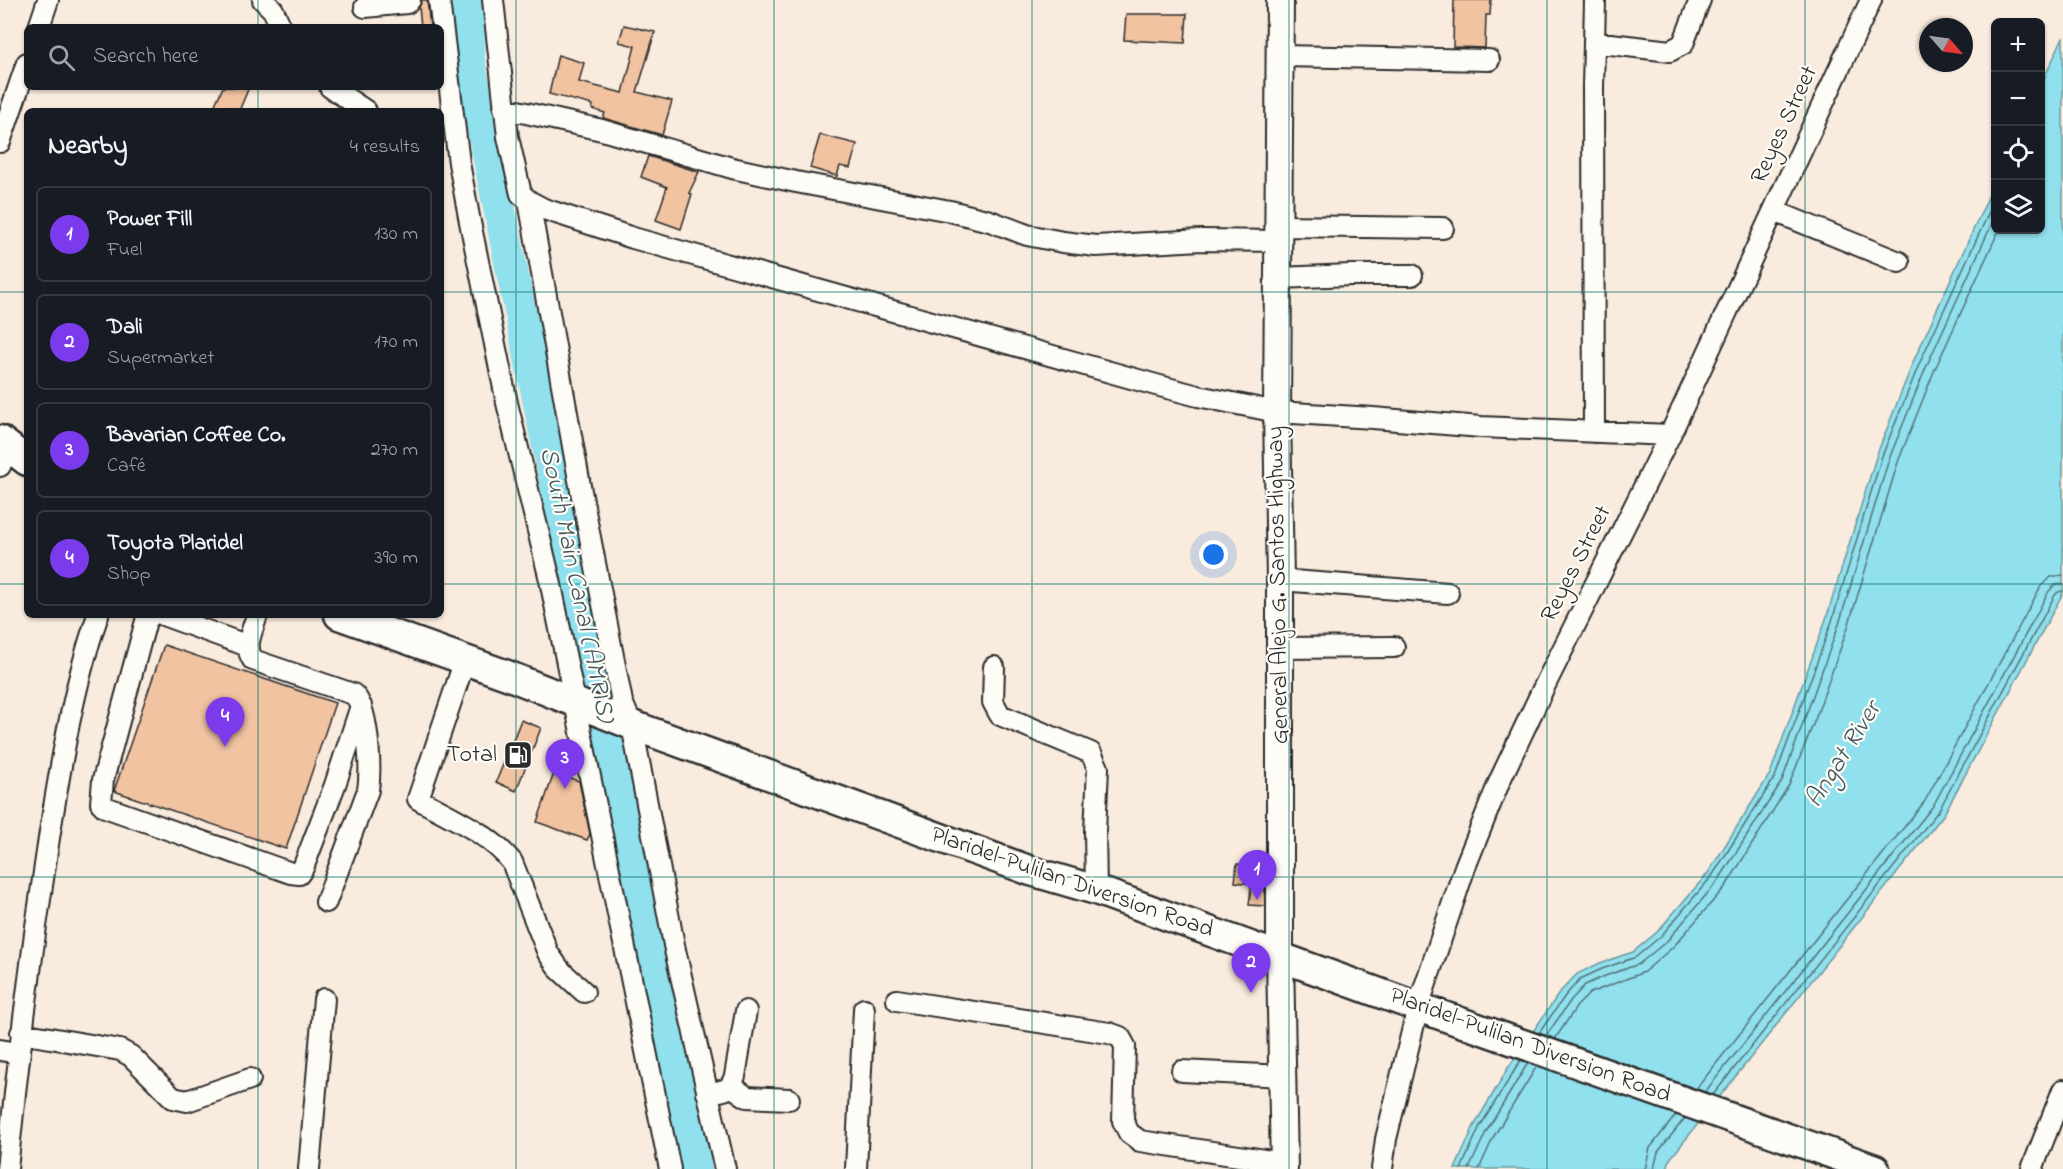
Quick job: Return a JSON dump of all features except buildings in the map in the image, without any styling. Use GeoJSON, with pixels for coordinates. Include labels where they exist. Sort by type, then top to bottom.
{"type":"FeatureCollection","features":[{"type":"Feature","properties":{"kind":"highway","name":"Plaridel-Pulilan Diversion Road"},"geometry":{"type":"LineString","coordinates":[[347,618],[507,675],[629,724],[1031,871],[1096,890],[1875,1169]]}},
{"type":"Feature","properties":{"kind":"main road","name":"General Alejo G. Santos Highway"},"geometry":{"type":"LineString","coordinates":[[1280,0],[1277,412],[1280,579],[1280,955],[1284,1166]]}},
{"type":"Feature","properties":{"kind":"street"},"geometry":{"type":"LineString","coordinates":[[40,24],[48,0]]}},
{"type":"Feature","properties":{"kind":"street"},"geometry":{"type":"LineString","coordinates":[[263,0],[273,10],[280,24]]}},
{"type":"Feature","properties":{"kind":"street"},"geometry":{"type":"LineString","coordinates":[[365,7],[407,3],[410,0]]}},
{"type":"Feature","properties":{"kind":"street"},"geometry":{"type":"LineString","coordinates":[[439,0],[442,24]]}},
{"type":"Feature","properties":{"kind":"street"},"geometry":{"type":"LineString","coordinates":[[493,0],[508,137],[521,194],[529,201],[544,208],[633,238],[1188,394],[1277,412],[1481,427],[1670,435]]}},
{"type":"Feature","properties":{"kind":"street"},"geometry":{"type":"LineString","coordinates":[[1593,432],[1595,0]]}},
{"type":"Feature","properties":{"kind":"street"},"geometry":{"type":"LineString","coordinates":[[1594,42],[1670,51],[1683,44],[1700,0]]}},
{"type":"Feature","properties":{"kind":"street","name":"Reyes Street"},"geometry":{"type":"LineString","coordinates":[[1382,1169],[1386,1139],[1418,1007],[1464,867],[1500,780],[1670,435],[1871,0]]}},
{"type":"Feature","properties":{"kind":"street"},"geometry":{"type":"LineString","coordinates":[[444,41],[459,163],[507,403],[580,705],[670,1169]]}},
{"type":"Feature","properties":{"kind":"street"},"geometry":{"type":"LineString","coordinates":[[1281,56],[1489,60]]}},
{"type":"Feature","properties":{"kind":"street"},"geometry":{"type":"LineString","coordinates":[[0,142],[24,72]]}},
{"type":"Feature","properties":{"kind":"street"},"geometry":{"type":"LineString","coordinates":[[334,90],[362,108]]}},
{"type":"Feature","properties":{"kind":"street"},"geometry":{"type":"LineString","coordinates":[[504,108],[602,130],[732,168],[950,211],[990,221],[1027,235],[1063,242],[1095,246],[1279,234],[1443,228]]}},
{"type":"Feature","properties":{"kind":"street"},"geometry":{"type":"LineString","coordinates":[[444,155],[459,163]]}},
{"type":"Feature","properties":{"kind":"street"},"geometry":{"type":"LineString","coordinates":[[529,201],[581,491],[622,702],[629,724],[675,950],[724,1169]]}},
{"type":"Feature","properties":{"kind":"street"},"geometry":{"type":"LineString","coordinates":[[1774,211],[1899,262]]}},
{"type":"Feature","properties":{"kind":"street"},"geometry":{"type":"LineString","coordinates":[[1279,278],[1412,275]]}},
{"type":"Feature","properties":{"kind":"street"},"geometry":{"type":"LineString","coordinates":[[1280,579],[1448,593]]}},
{"type":"Feature","properties":{"kind":"street"},"geometry":{"type":"LineString","coordinates":[[7,1169],[9,1051],[21,1034],[60,771],[72,709],[89,640],[97,618]]}},
{"type":"Feature","properties":{"kind":"street"},"geometry":{"type":"LineString","coordinates":[[148,618],[103,780],[101,803],[105,807],[299,874],[331,795],[361,706]]}},
{"type":"Feature","properties":{"kind":"street"},"geometry":{"type":"LineString","coordinates":[[171,618],[248,646]]}},
{"type":"Feature","properties":{"kind":"street"},"geometry":{"type":"LineString","coordinates":[[256,618],[248,646],[249,653],[254,660],[353,694],[359,698],[361,706],[367,738],[370,778],[368,790],[326,902]]}},
{"type":"Feature","properties":{"kind":"street"},"geometry":{"type":"LineString","coordinates":[[1280,648],[1394,647]]}},
{"type":"Feature","properties":{"kind":"street"},"geometry":{"type":"LineString","coordinates":[[465,660],[418,799],[489,840],[505,853],[512,862],[548,953],[560,970],[584,992]]}},
{"type":"Feature","properties":{"kind":"street"},"geometry":{"type":"LineString","coordinates":[[994,667],[993,702],[1000,715],[1090,753],[1098,768],[1095,831],[1096,890]]}},
{"type":"Feature","properties":{"kind":"street"},"geometry":{"type":"LineString","coordinates":[[309,1169],[324,999]]}},
{"type":"Feature","properties":{"kind":"street"},"geometry":{"type":"LineString","coordinates":[[897,1000],[1109,1032],[1120,1037],[1125,1046],[1123,1121],[1129,1133],[1140,1141],[1284,1166]]}},
{"type":"Feature","properties":{"kind":"street"},"geometry":{"type":"LineString","coordinates":[[856,1169],[864,1009]]}},
{"type":"Feature","properties":{"kind":"street"},"geometry":{"type":"LineString","coordinates":[[707,1092],[727,1090],[731,1086],[735,1076],[746,1011]]}},
{"type":"Feature","properties":{"kind":"street"},"geometry":{"type":"LineString","coordinates":[[21,1034],[120,1050],[131,1056],[173,1098],[187,1101],[250,1079]]}},
{"type":"Feature","properties":{"kind":"street"},"geometry":{"type":"LineString","coordinates":[[1182,1071],[1282,1076]]}},
{"type":"Feature","properties":{"kind":"street"},"geometry":{"type":"LineString","coordinates":[[731,1086],[747,1097],[789,1099]]}},
{"type":"Feature","properties":{"kind":"street"},"geometry":{"type":"LineString","coordinates":[[2032,1169],[2058,1119],[2063,1090]]}},
{"type":"Feature","properties":{"kind":"water","name":"Angat River"},"geometry":{"type":"Polygon","coordinates":[[[2063,37],[2063,593],[1944,814],[1670,1159],[1667,1169],[1455,1169],[1474,1126],[1508,1068],[1560,992],[1577,974],[1600,963],[1633,952],[1657,932],[1708,873],[1770,774],[1826,619],[1877,454],[1914,360],[1991,191],[1991,234],[2045,234],[2045,76],[2063,37]]]}},
{"type":"Feature","properties":{"kind":"waterway","name":"South Main Canal (AMRIS)"},"geometry":{"type":"LineString","coordinates":[[468,0],[469,61],[696,1169]]}},
{"type":"Feature","properties":{"kind":"place","name":"Toyota Plaridel"},"geometry":{"type":"Point","coordinates":[225,747]}},
{"type":"Feature","properties":{"kind":"place","name":"Total"},"geometry":{"type":"Point","coordinates":[518,755]}},
{"type":"Feature","properties":{"kind":"place","name":"Bavarian Coffee Co."},"geometry":{"type":"Point","coordinates":[565,789]}},
{"type":"Feature","properties":{"kind":"place","name":"Power Fill"},"geometry":{"type":"Point","coordinates":[1257,900]}},
{"type":"Feature","properties":{"kind":"place","name":"Dali"},"geometry":{"type":"Point","coordinates":[1251,993]}}]}
